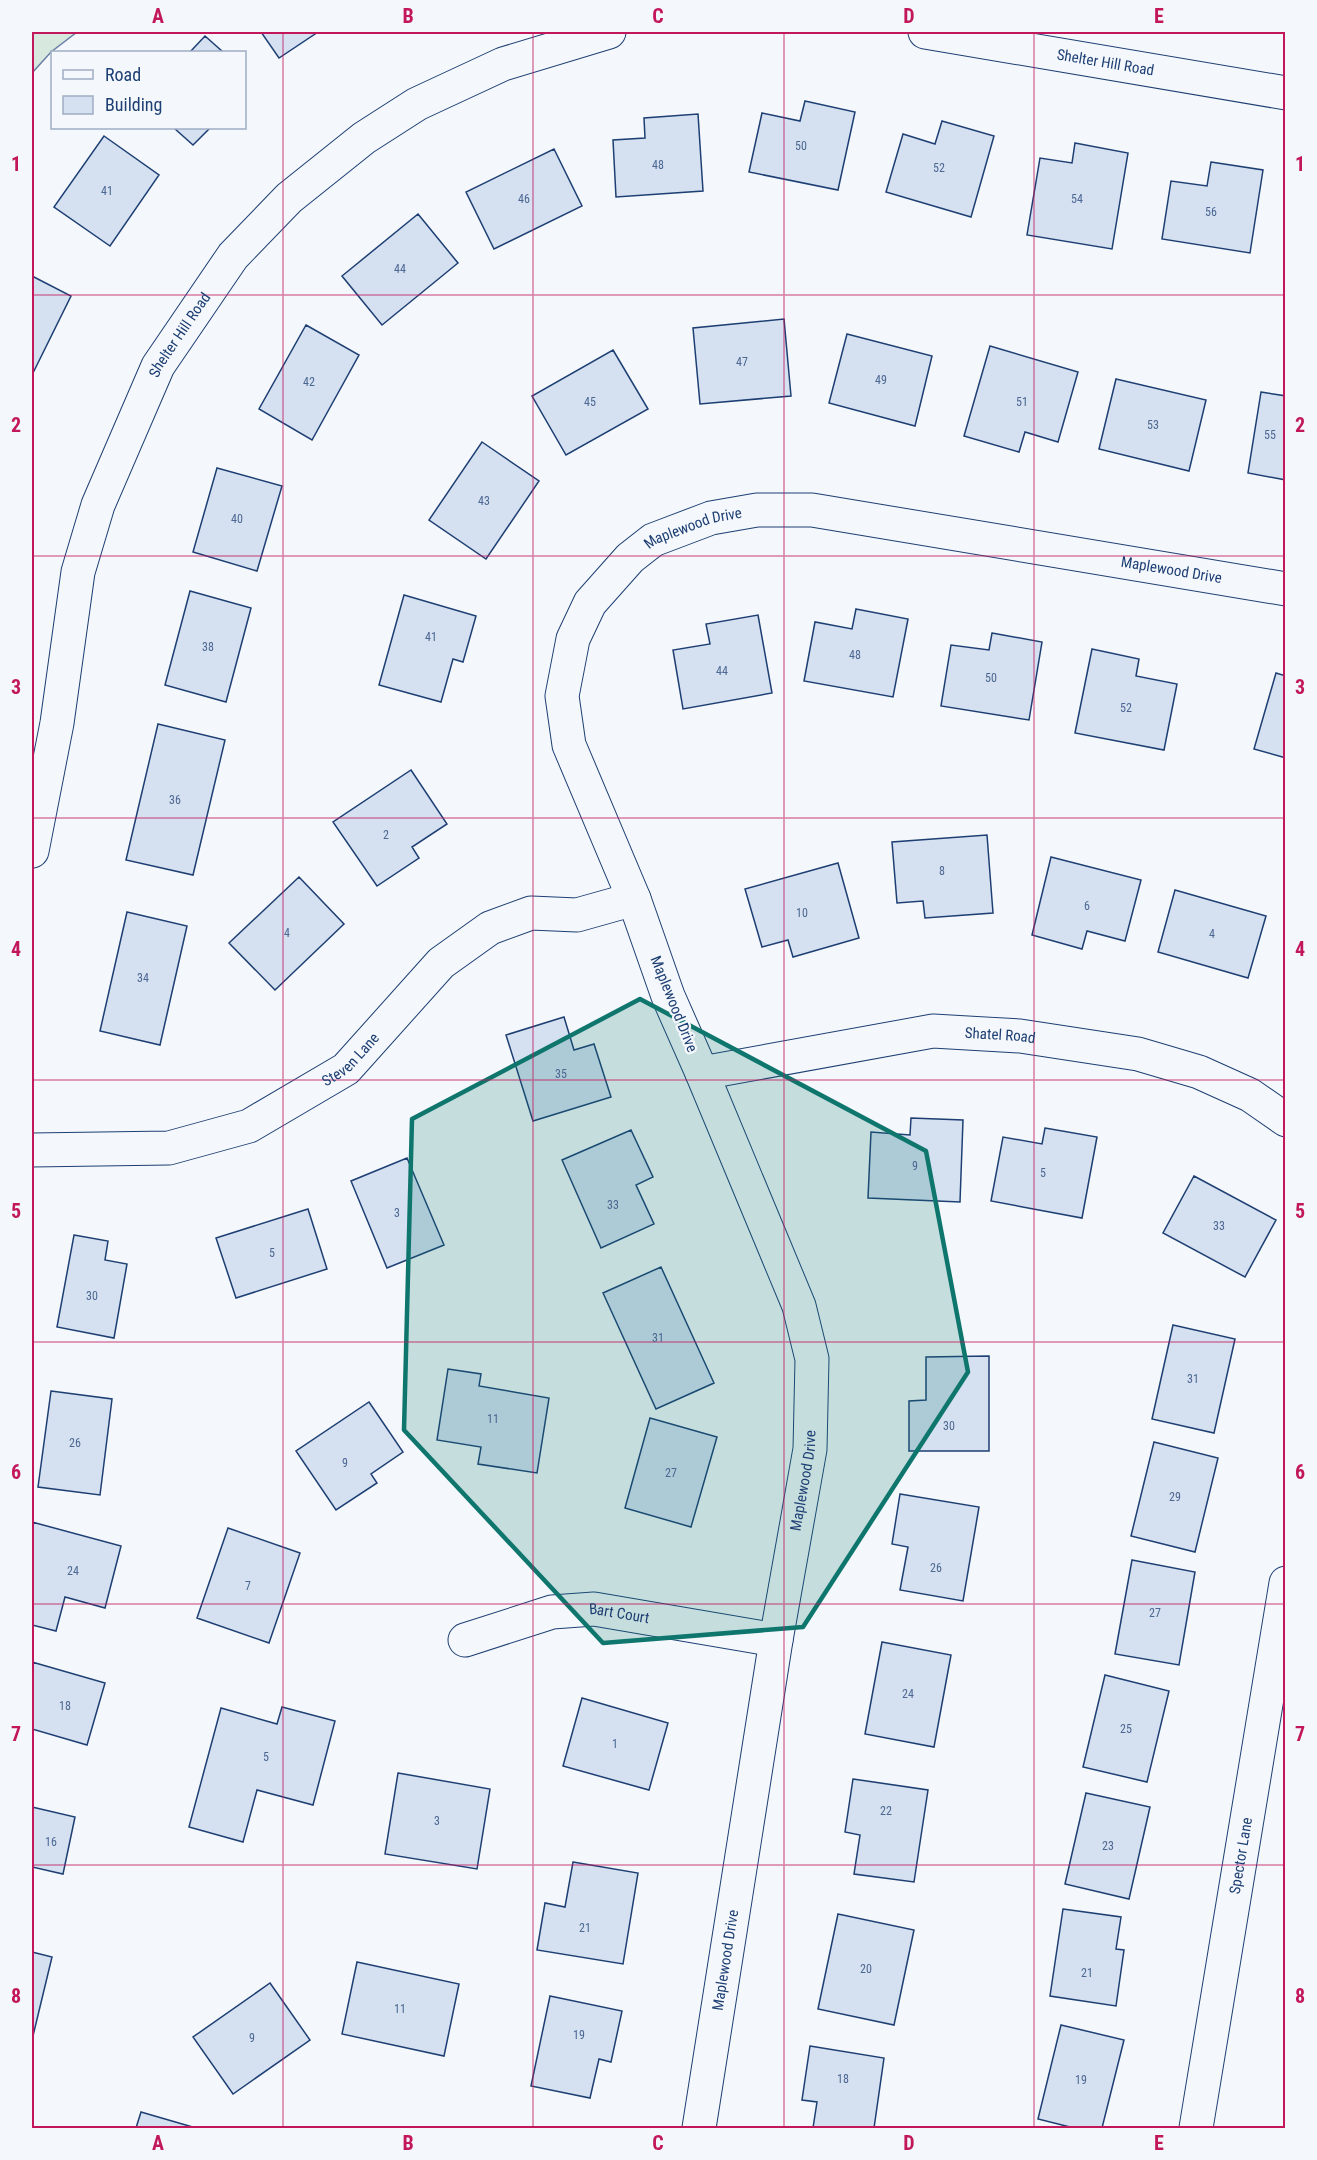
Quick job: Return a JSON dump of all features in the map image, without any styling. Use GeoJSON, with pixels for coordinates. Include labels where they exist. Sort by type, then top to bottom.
{"type":"FeatureCollection","features":[{"type":"Feature","properties":{"kind":"street","name":"Shelter Hill Road"},"geometry":{"type":"LineString","coordinates":[[32,851],[57,723],[78,572],[98,505],[158,366],[233,256],[289,198],[364,138],[417,104],[503,64],[609,32]]}},
{"type":"Feature","properties":{"kind":"street","name":"Shelter Hill Road"},"geometry":{"type":"LineString","coordinates":[[925,32],[1286,93]]}},
{"type":"Feature","properties":{"kind":"street","name":"Maplewood Drive"},"geometry":{"type":"LineString","coordinates":[[699,2128],[776,1640],[810,1449],[812,1359],[799,1306],[668,996],[634,899],[569,745],[562,696],[573,639],[590,603],[630,558],[653,540],[711,518],[757,510],[813,510],[1286,589]]}},
{"type":"Feature","properties":{"kind":"street","name":"Steven Lane"},"geometry":{"type":"LineString","coordinates":[[32,1150],[169,1148],[249,1126],[346,1069],[441,963],[490,928],[531,913],[577,915],[634,899]]}},
{"type":"Feature","properties":{"kind":"street","name":"Shatel Road"},"geometry":{"type":"LineString","coordinates":[[702,1073],[933,1031],[1020,1036],[1138,1054],[1199,1072],[1250,1095],[1286,1120]]}},
{"type":"Feature","properties":{"kind":"street","name":"Spector Lane"},"geometry":{"type":"LineString","coordinates":[[1196,2128],[1286,1583]]}},
{"type":"Feature","properties":{"kind":"street","name":"Bart Court"},"geometry":{"type":"LineString","coordinates":[[465,1640],[552,1612],[594,1608],[776,1640]]}},
{"type":"Feature","properties":{"kind":"highlighted area"},"geometry":{"type":"Polygon","coordinates":[[[640,999],[926,1151],[968,1372],[803,1627],[603,1643],[404,1430],[412,1119],[640,999]]]}},
{"type":"Feature","properties":{"kind":"shaded area"},"geometry":{"type":"Polygon","coordinates":[[[32,32],[77,32],[51,51],[32,73],[32,32]]]}},
{"type":"Feature","properties":{"kind":"building"},"geometry":{"type":"Polygon","coordinates":[[[261,32],[318,32],[279,58],[261,32]]]}},
{"type":"Feature","properties":{"kind":"building"},"geometry":{"type":"Polygon","coordinates":[[[205,36],[222,51],[191,51],[205,36]]]}},
{"type":"Feature","properties":{"kind":"building"},"geometry":{"type":"Polygon","coordinates":[[[805,101],[855,112],[838,190],[749,172],[762,113],[800,121],[805,101]]]}},
{"type":"Feature","properties":{"kind":"building"},"geometry":{"type":"Polygon","coordinates":[[[698,114],[703,191],[616,197],[613,140],[645,138],[644,118],[698,114]]]}},
{"type":"Feature","properties":{"kind":"building"},"geometry":{"type":"Polygon","coordinates":[[[942,121],[994,136],[971,217],[886,192],[903,134],[935,144],[942,121]]]}},
{"type":"Feature","properties":{"kind":"building"},"geometry":{"type":"Polygon","coordinates":[[[175,129],[209,129],[193,145],[175,129]]]}},
{"type":"Feature","properties":{"kind":"building"},"geometry":{"type":"Polygon","coordinates":[[[104,136],[159,175],[110,246],[54,207],[104,136]]]}},
{"type":"Feature","properties":{"kind":"building"},"geometry":{"type":"Polygon","coordinates":[[[1075,143],[1128,153],[1112,249],[1027,235],[1040,158],[1072,163],[1075,143]]]}},
{"type":"Feature","properties":{"kind":"building"},"geometry":{"type":"Polygon","coordinates":[[[554,149],[582,206],[494,249],[466,192],[554,149]]]}},
{"type":"Feature","properties":{"kind":"building"},"geometry":{"type":"Polygon","coordinates":[[[1211,162],[1263,170],[1250,253],[1162,239],[1171,181],[1207,186],[1211,162]]]}},
{"type":"Feature","properties":{"kind":"building"},"geometry":{"type":"Polygon","coordinates":[[[418,214],[458,263],[382,325],[342,276],[418,214]]]}},
{"type":"Feature","properties":{"kind":"building"},"geometry":{"type":"Polygon","coordinates":[[[32,276],[71,296],[32,375],[32,276]]]}},
{"type":"Feature","properties":{"kind":"building"},"geometry":{"type":"Polygon","coordinates":[[[784,319],[791,396],[700,404],[693,328],[784,319]]]}},
{"type":"Feature","properties":{"kind":"building"},"geometry":{"type":"Polygon","coordinates":[[[306,325],[359,355],[312,440],[259,409],[306,325]]]}},
{"type":"Feature","properties":{"kind":"building"},"geometry":{"type":"Polygon","coordinates":[[[847,334],[932,356],[915,426],[829,403],[847,334]]]}},
{"type":"Feature","properties":{"kind":"building"},"geometry":{"type":"Polygon","coordinates":[[[990,346],[1078,372],[1058,442],[1025,432],[1019,452],[964,436],[990,346]]]}},
{"type":"Feature","properties":{"kind":"building"},"geometry":{"type":"Polygon","coordinates":[[[613,350],[648,409],[566,455],[532,396],[613,350]]]}},
{"type":"Feature","properties":{"kind":"building"},"geometry":{"type":"Polygon","coordinates":[[[1116,379],[1206,400],[1189,471],[1099,449],[1116,379]]]}},
{"type":"Feature","properties":{"kind":"building"},"geometry":{"type":"Polygon","coordinates":[[[1261,392],[1286,396],[1286,480],[1248,473],[1261,392]]]}},
{"type":"Feature","properties":{"kind":"building"},"geometry":{"type":"Polygon","coordinates":[[[482,442],[539,481],[486,559],[429,520],[482,442]]]}},
{"type":"Feature","properties":{"kind":"building"},"geometry":{"type":"Polygon","coordinates":[[[217,468],[282,486],[257,571],[193,552],[217,468]]]}},
{"type":"Feature","properties":{"kind":"building"},"geometry":{"type":"Polygon","coordinates":[[[190,591],[251,608],[226,702],[165,685],[190,591]]]}},
{"type":"Feature","properties":{"kind":"building"},"geometry":{"type":"Polygon","coordinates":[[[404,595],[476,616],[463,662],[453,659],[441,702],[379,685],[404,595]]]}},
{"type":"Feature","properties":{"kind":"building"},"geometry":{"type":"Polygon","coordinates":[[[856,609],[908,619],[893,697],[804,681],[815,622],[852,629],[856,609]]]}},
{"type":"Feature","properties":{"kind":"building"},"geometry":{"type":"Polygon","coordinates":[[[758,615],[772,693],[683,709],[673,650],[710,644],[706,624],[758,615]]]}},
{"type":"Feature","properties":{"kind":"building"},"geometry":{"type":"Polygon","coordinates":[[[992,633],[1042,642],[1029,720],[941,706],[951,645],[989,650],[992,633]]]}},
{"type":"Feature","properties":{"kind":"building"},"geometry":{"type":"Polygon","coordinates":[[[1092,649],[1139,659],[1136,676],[1177,684],[1164,750],[1075,733],[1092,649]]]}},
{"type":"Feature","properties":{"kind":"building"},"geometry":{"type":"Polygon","coordinates":[[[1276,673],[1286,676],[1286,758],[1254,749],[1276,673]]]}},
{"type":"Feature","properties":{"kind":"building"},"geometry":{"type":"Polygon","coordinates":[[[158,724],[225,740],[193,875],[126,860],[158,724]]]}},
{"type":"Feature","properties":{"kind":"building"},"geometry":{"type":"Polygon","coordinates":[[[411,770],[447,824],[412,847],[419,858],[377,886],[333,822],[411,770]]]}},
{"type":"Feature","properties":{"kind":"building"},"geometry":{"type":"Polygon","coordinates":[[[987,835],[993,913],[925,918],[923,901],[897,903],[892,842],[987,835]]]}},
{"type":"Feature","properties":{"kind":"building"},"geometry":{"type":"Polygon","coordinates":[[[1051,857],[1141,880],[1125,941],[1087,931],[1082,949],[1032,935],[1051,857]]]}},
{"type":"Feature","properties":{"kind":"building"},"geometry":{"type":"Polygon","coordinates":[[[838,863],[859,938],[793,957],[788,940],[762,947],[745,889],[838,863]]]}},
{"type":"Feature","properties":{"kind":"building"},"geometry":{"type":"Polygon","coordinates":[[[299,877],[344,924],[275,990],[229,943],[299,877]]]}},
{"type":"Feature","properties":{"kind":"building"},"geometry":{"type":"Polygon","coordinates":[[[1175,890],[1266,916],[1248,978],[1158,952],[1175,890]]]}},
{"type":"Feature","properties":{"kind":"building"},"geometry":{"type":"Polygon","coordinates":[[[127,912],[187,926],[160,1045],[100,1031],[127,912]]]}},
{"type":"Feature","properties":{"kind":"building"},"geometry":{"type":"Polygon","coordinates":[[[564,1017],[574,1050],[594,1044],[611,1097],[533,1121],[506,1035],[564,1017]]]}},
{"type":"Feature","properties":{"kind":"building"},"geometry":{"type":"Polygon","coordinates":[[[911,1118],[963,1120],[960,1202],[868,1198],[871,1132],[910,1135],[911,1118]]]}},
{"type":"Feature","properties":{"kind":"building"},"geometry":{"type":"Polygon","coordinates":[[[1045,1128],[1097,1137],[1082,1218],[991,1201],[1003,1137],[1042,1144],[1045,1128]]]}},
{"type":"Feature","properties":{"kind":"building"},"geometry":{"type":"Polygon","coordinates":[[[631,1130],[653,1177],[636,1185],[654,1224],[601,1248],[562,1160],[631,1130]]]}},
{"type":"Feature","properties":{"kind":"building"},"geometry":{"type":"Polygon","coordinates":[[[407,1158],[444,1245],[387,1268],[351,1181],[407,1158]]]}},
{"type":"Feature","properties":{"kind":"building"},"geometry":{"type":"Polygon","coordinates":[[[1194,1176],[1276,1220],[1245,1277],[1163,1233],[1194,1176]]]}},
{"type":"Feature","properties":{"kind":"building"},"geometry":{"type":"Polygon","coordinates":[[[308,1209],[327,1269],[236,1298],[216,1238],[308,1209]]]}},
{"type":"Feature","properties":{"kind":"building"},"geometry":{"type":"Polygon","coordinates":[[[74,1235],[108,1241],[105,1260],[127,1264],[114,1338],[57,1327],[74,1235]]]}},
{"type":"Feature","properties":{"kind":"building"},"geometry":{"type":"Polygon","coordinates":[[[661,1267],[714,1383],[656,1409],[603,1293],[661,1267]]]}},
{"type":"Feature","properties":{"kind":"building"},"geometry":{"type":"Polygon","coordinates":[[[1173,1325],[1235,1339],[1214,1433],[1152,1419],[1173,1325]]]}},
{"type":"Feature","properties":{"kind":"building"},"geometry":{"type":"Polygon","coordinates":[[[989,1356],[989,1451],[909,1451],[909,1401],[926,1400],[926,1357],[989,1356]]]}},
{"type":"Feature","properties":{"kind":"building"},"geometry":{"type":"Polygon","coordinates":[[[448,1369],[481,1374],[479,1386],[549,1398],[537,1473],[478,1464],[481,1447],[437,1440],[448,1369]]]}},
{"type":"Feature","properties":{"kind":"building"},"geometry":{"type":"Polygon","coordinates":[[[51,1391],[112,1399],[100,1495],[38,1487],[51,1391]]]}},
{"type":"Feature","properties":{"kind":"building"},"geometry":{"type":"Polygon","coordinates":[[[369,1402],[403,1452],[371,1474],[377,1483],[336,1510],[296,1451],[369,1402]]]}},
{"type":"Feature","properties":{"kind":"building"},"geometry":{"type":"Polygon","coordinates":[[[650,1418],[717,1437],[691,1527],[625,1508],[650,1418]]]}},
{"type":"Feature","properties":{"kind":"building"},"geometry":{"type":"Polygon","coordinates":[[[1154,1442],[1218,1458],[1195,1552],[1131,1536],[1154,1442]]]}},
{"type":"Feature","properties":{"kind":"building"},"geometry":{"type":"Polygon","coordinates":[[[900,1494],[979,1507],[963,1601],[900,1590],[908,1547],[892,1544],[900,1494]]]}},
{"type":"Feature","properties":{"kind":"building"},"geometry":{"type":"Polygon","coordinates":[[[32,1522],[121,1546],[105,1608],[65,1597],[56,1631],[32,1625],[32,1522]]]}},
{"type":"Feature","properties":{"kind":"building"},"geometry":{"type":"Polygon","coordinates":[[[228,1528],[300,1553],[269,1643],[197,1618],[228,1528]]]}},
{"type":"Feature","properties":{"kind":"building"},"geometry":{"type":"Polygon","coordinates":[[[1132,1560],[1195,1572],[1179,1665],[1115,1654],[1132,1560]]]}},
{"type":"Feature","properties":{"kind":"building"},"geometry":{"type":"Polygon","coordinates":[[[882,1642],[951,1655],[934,1747],[865,1734],[882,1642]]]}},
{"type":"Feature","properties":{"kind":"building"},"geometry":{"type":"Polygon","coordinates":[[[32,1662],[105,1683],[87,1745],[32,1729],[32,1662]]]}},
{"type":"Feature","properties":{"kind":"building"},"geometry":{"type":"Polygon","coordinates":[[[1105,1675],[1169,1691],[1147,1782],[1083,1767],[1105,1675]]]}},
{"type":"Feature","properties":{"kind":"building"},"geometry":{"type":"Polygon","coordinates":[[[582,1698],[668,1723],[649,1790],[563,1766],[582,1698]]]}},
{"type":"Feature","properties":{"kind":"building"},"geometry":{"type":"Polygon","coordinates":[[[282,1707],[335,1721],[313,1805],[257,1790],[243,1842],[189,1827],[221,1708],[277,1724],[282,1707]]]}},
{"type":"Feature","properties":{"kind":"building"},"geometry":{"type":"Polygon","coordinates":[[[398,1773],[490,1789],[477,1869],[385,1854],[398,1773]]]}},
{"type":"Feature","properties":{"kind":"building"},"geometry":{"type":"Polygon","coordinates":[[[853,1779],[928,1790],[914,1882],[854,1874],[860,1835],[845,1832],[853,1779]]]}},
{"type":"Feature","properties":{"kind":"building"},"geometry":{"type":"Polygon","coordinates":[[[1086,1793],[1150,1807],[1129,1899],[1065,1884],[1086,1793]]]}},
{"type":"Feature","properties":{"kind":"building"},"geometry":{"type":"Polygon","coordinates":[[[32,1807],[75,1817],[63,1874],[32,1867],[32,1807]]]}},
{"type":"Feature","properties":{"kind":"building"},"geometry":{"type":"Polygon","coordinates":[[[573,1862],[638,1873],[623,1964],[537,1950],[545,1903],[565,1907],[573,1862]]]}},
{"type":"Feature","properties":{"kind":"building"},"geometry":{"type":"Polygon","coordinates":[[[1063,1909],[1121,1917],[1116,1949],[1124,1950],[1116,2006],[1050,1996],[1063,1909]]]}},
{"type":"Feature","properties":{"kind":"building"},"geometry":{"type":"Polygon","coordinates":[[[838,1914],[914,1930],[894,2025],[818,2009],[838,1914]]]}},
{"type":"Feature","properties":{"kind":"building"},"geometry":{"type":"Polygon","coordinates":[[[32,1952],[52,1957],[32,2040],[32,1952]]]}},
{"type":"Feature","properties":{"kind":"building"},"geometry":{"type":"Polygon","coordinates":[[[357,1962],[459,1984],[444,2056],[342,2034],[357,1962]]]}},
{"type":"Feature","properties":{"kind":"building"},"geometry":{"type":"Polygon","coordinates":[[[270,1983],[310,2040],[233,2094],[193,2037],[270,1983]]]}},
{"type":"Feature","properties":{"kind":"building"},"geometry":{"type":"Polygon","coordinates":[[[550,1996],[622,2011],[611,2062],[599,2059],[590,2098],[531,2086],[550,1996]]]}},
{"type":"Feature","properties":{"kind":"building"},"geometry":{"type":"Polygon","coordinates":[[[1061,2025],[1124,2040],[1102,2128],[1074,2128],[1038,2119],[1061,2025]]]}},
{"type":"Feature","properties":{"kind":"building"},"geometry":{"type":"Polygon","coordinates":[[[810,2046],[884,2058],[874,2128],[813,2128],[817,2102],[802,2100],[810,2046]]]}},
{"type":"Feature","properties":{"kind":"building"},"geometry":{"type":"Polygon","coordinates":[[[141,2112],[196,2128],[136,2128],[141,2112]]]}}]}
